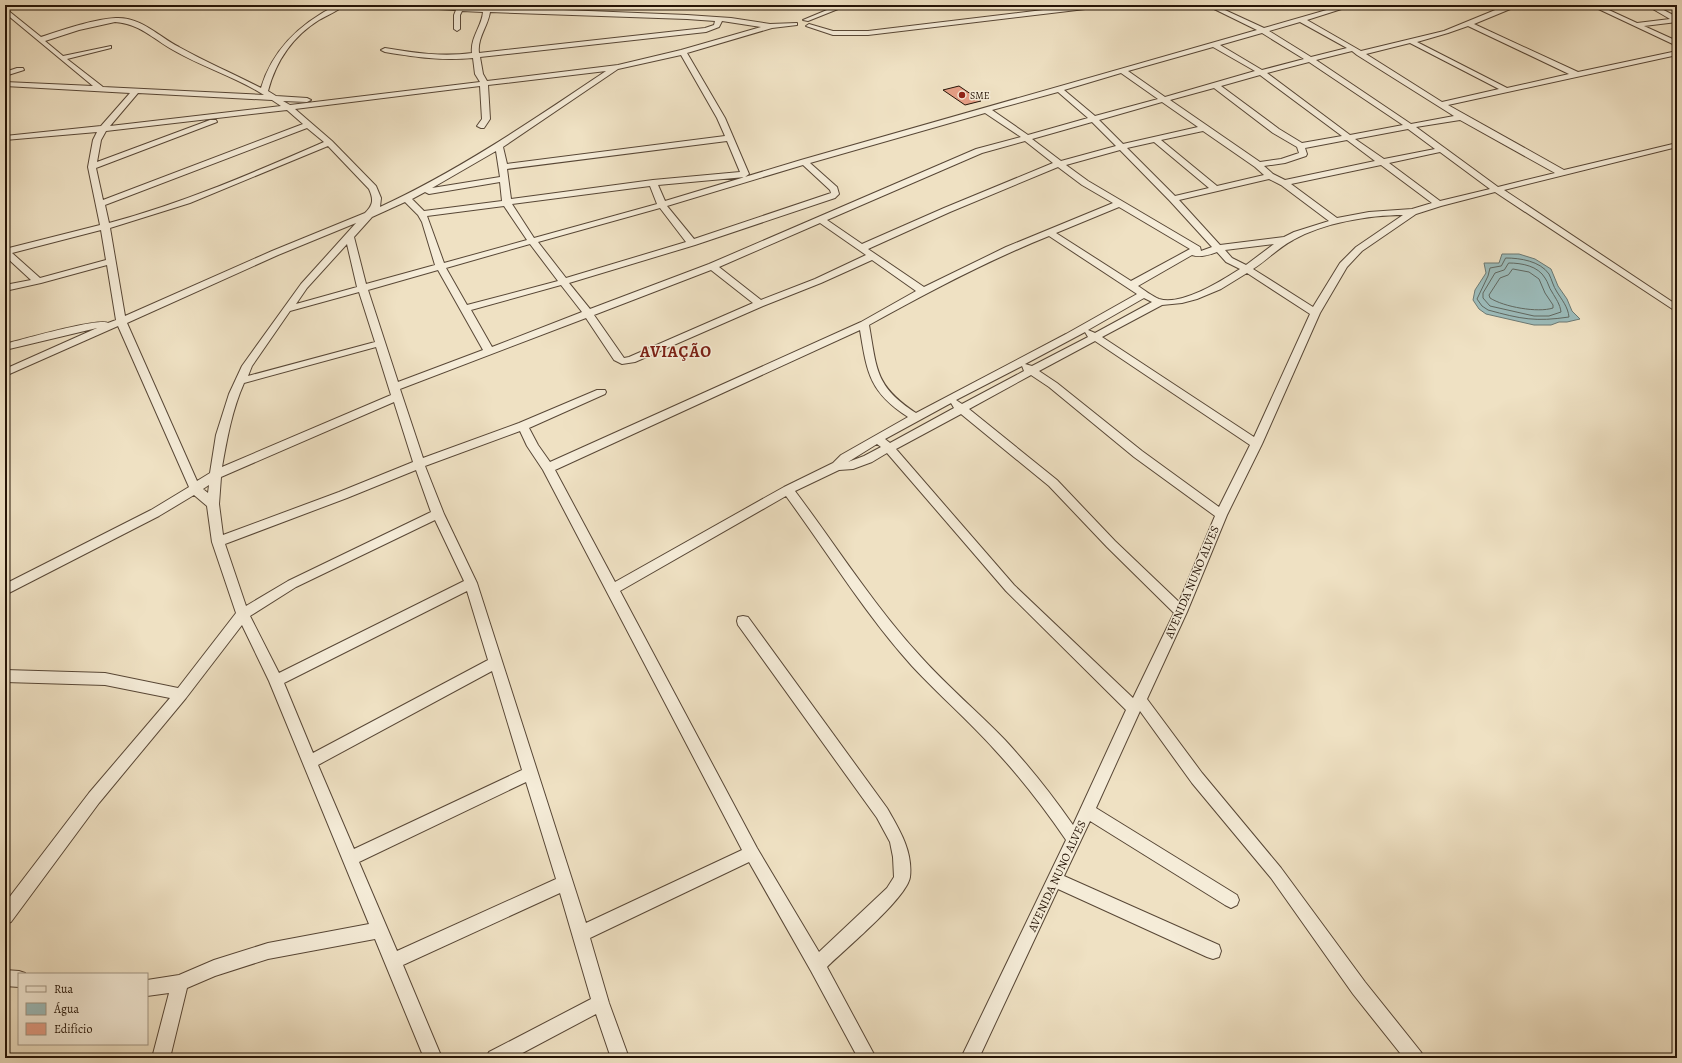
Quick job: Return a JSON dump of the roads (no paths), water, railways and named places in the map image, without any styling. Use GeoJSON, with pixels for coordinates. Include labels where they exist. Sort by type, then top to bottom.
{"type":"FeatureCollection","features":[{"type":"Feature","properties":{"kind":"street"},"geometry":{"type":"LineString","coordinates":[[269,7],[287,5]]}},
{"type":"Feature","properties":{"kind":"street"},"geometry":{"type":"LineString","coordinates":[[264,92],[266,81],[279,52],[288,41],[310,22],[342,5]]}},
{"type":"Feature","properties":{"kind":"street"},"geometry":{"type":"LineString","coordinates":[[404,5],[487,10],[659,15],[719,19],[771,26]]}},
{"type":"Feature","properties":{"kind":"street"},"geometry":{"type":"LineString","coordinates":[[5,138],[102,130],[618,67],[683,52],[771,26],[795,24],[802,27],[820,14],[827,5]]}},
{"type":"Feature","properties":{"kind":"street"},"geometry":{"type":"LineString","coordinates":[[820,14],[838,9],[845,5]]}},
{"type":"Feature","properties":{"kind":"street"},"geometry":{"type":"LineString","coordinates":[[807,23],[834,33],[868,33],[1102,5]]}},
{"type":"Feature","properties":{"kind":"street"},"geometry":{"type":"LineString","coordinates":[[1209,5],[1263,30],[1309,59],[1409,126],[1440,150],[1496,189],[1677,309]]}},
{"type":"Feature","properties":{"kind":"street"},"geometry":{"type":"LineString","coordinates":[[287,309],[662,205],[768,172],[1352,5]]}},
{"type":"Feature","properties":{"kind":"street"},"geometry":{"type":"LineString","coordinates":[[5,590],[155,513],[215,475],[397,392],[490,351],[589,315],[712,266],[979,151],[1163,98],[1309,59],[1411,41],[1469,24],[1481,17],[1517,5]]}},
{"type":"Feature","properties":{"kind":"street"},"geometry":{"type":"LineString","coordinates":[[1593,5],[1677,44]]}},
{"type":"Feature","properties":{"kind":"street"},"geometry":{"type":"LineString","coordinates":[[1636,25],[1677,20],[1649,5]]}},
{"type":"Feature","properties":{"kind":"street"},"geometry":{"type":"LineString","coordinates":[[457,29],[456,21],[460,8]]}},
{"type":"Feature","properties":{"kind":"street"},"geometry":{"type":"LineString","coordinates":[[5,10],[101,89]]}},
{"type":"Feature","properties":{"kind":"street"},"geometry":{"type":"LineString","coordinates":[[481,126],[486,119],[484,83],[479,74],[476,54],[478,35],[486,18],[487,10]]}},
{"type":"Feature","properties":{"kind":"street"},"geometry":{"type":"LineString","coordinates":[[385,50],[440,58],[706,30],[717,26],[719,19]]}},
{"type":"Feature","properties":{"kind":"street"},"geometry":{"type":"LineString","coordinates":[[40,40],[98,23],[115,20],[129,21],[148,29],[175,48],[264,92],[288,108],[329,144],[372,188],[375,193],[378,203],[376,208],[349,235],[304,286],[251,360],[240,380],[234,394],[222,435],[215,475],[213,504],[218,542],[243,614],[276,681],[433,1058]]}},
{"type":"Feature","properties":{"kind":"street"},"geometry":{"type":"LineString","coordinates":[[1302,20],[1443,104],[1461,117],[1562,173]]}},
{"type":"Feature","properties":{"kind":"street"},"geometry":{"type":"LineString","coordinates":[[1469,24],[1577,75]]}},
{"type":"Feature","properties":{"kind":"street"},"geometry":{"type":"LineString","coordinates":[[1411,41],[1506,90]]}},
{"type":"Feature","properties":{"kind":"street"},"geometry":{"type":"LineString","coordinates":[[1213,44],[1261,72],[1438,204]]}},
{"type":"Feature","properties":{"kind":"street"},"geometry":{"type":"LineString","coordinates":[[62,58],[109,47]]}},
{"type":"Feature","properties":{"kind":"street"},"geometry":{"type":"LineString","coordinates":[[683,52],[721,118],[744,174]]}},
{"type":"Feature","properties":{"kind":"street"},"geometry":{"type":"LineString","coordinates":[[1443,104],[1677,53]]}},
{"type":"Feature","properties":{"kind":"street"},"geometry":{"type":"LineString","coordinates":[[5,373],[275,253],[369,215],[420,192],[499,146],[618,67]]}},
{"type":"Feature","properties":{"kind":"street"},"geometry":{"type":"LineString","coordinates":[[5,74],[20,70]]}},
{"type":"Feature","properties":{"kind":"street"},"geometry":{"type":"LineString","coordinates":[[1123,71],[1258,165],[1270,176],[1284,183],[1335,221]]}},
{"type":"Feature","properties":{"kind":"street"},"geometry":{"type":"LineString","coordinates":[[5,84],[345,101]]}},
{"type":"Feature","properties":{"kind":"street"},"geometry":{"type":"LineString","coordinates":[[1215,85],[1276,131],[1301,146],[1348,136],[1461,117]]}},
{"type":"Feature","properties":{"kind":"street"},"geometry":{"type":"LineString","coordinates":[[1059,89],[1093,118],[1122,147],[1173,199],[1229,260],[1247,269],[1316,313]]}},
{"type":"Feature","properties":{"kind":"street"},"geometry":{"type":"LineString","coordinates":[[136,91],[102,130],[96,140],[92,167],[105,227],[121,321],[195,489],[213,504]]}},
{"type":"Feature","properties":{"kind":"street"},"geometry":{"type":"LineString","coordinates":[[986,110],[1026,137],[1059,164],[1119,204],[1197,250],[1196,254],[1207,253],[1219,248],[1285,240],[1335,221],[1390,212],[1413,212]]}},
{"type":"Feature","properties":{"kind":"street"},"geometry":{"type":"LineString","coordinates":[[92,167],[234,114]]}},
{"type":"Feature","properties":{"kind":"street"},"geometry":{"type":"LineString","coordinates":[[100,204],[306,125]]}},
{"type":"Feature","properties":{"kind":"street"},"geometry":{"type":"LineString","coordinates":[[862,248],[946,210],[1059,164],[1122,147],[1204,128]]}},
{"type":"Feature","properties":{"kind":"street"},"geometry":{"type":"LineString","coordinates":[[503,167],[730,138]]}},
{"type":"Feature","properties":{"kind":"street"},"geometry":{"type":"LineString","coordinates":[[1155,139],[1215,189]]}},
{"type":"Feature","properties":{"kind":"street"},"geometry":{"type":"LineString","coordinates":[[5,252],[105,227],[166,209],[252,177],[329,144]]}},
{"type":"Feature","properties":{"kind":"street","name":"AVENIDA NUNO ALVES"},"geometry":{"type":"LineString","coordinates":[[970,1058],[1181,612],[1221,515],[1256,444],[1316,313],[1343,265],[1359,249],[1413,212],[1496,189],[1677,145]]}},
{"type":"Feature","properties":{"kind":"street"},"geometry":{"type":"LineString","coordinates":[[499,146],[507,204],[532,241],[589,315],[618,358],[622,361],[627,361],[818,281],[872,256]]}},
{"type":"Feature","properties":{"kind":"street"},"geometry":{"type":"LineString","coordinates":[[1258,165],[1292,158],[1302,154],[1301,146]]}},
{"type":"Feature","properties":{"kind":"street"},"geometry":{"type":"LineString","coordinates":[[1284,183],[1440,150]]}},
{"type":"Feature","properties":{"kind":"street"},"geometry":{"type":"LineString","coordinates":[[464,309],[564,282],[692,243],[835,194],[834,189],[804,162]]}},
{"type":"Feature","properties":{"kind":"street"},"geometry":{"type":"LineString","coordinates":[[422,214],[507,204],[653,183],[768,172]]}},
{"type":"Feature","properties":{"kind":"street"},"geometry":{"type":"LineString","coordinates":[[1173,199],[1270,176]]}},
{"type":"Feature","properties":{"kind":"street"},"geometry":{"type":"LineString","coordinates":[[420,192],[504,179]]}},
{"type":"Feature","properties":{"kind":"street"},"geometry":{"type":"LineString","coordinates":[[653,183],[662,205],[692,243]]}},
{"type":"Feature","properties":{"kind":"street"},"geometry":{"type":"LineString","coordinates":[[406,198],[422,214],[440,266],[490,351]]}},
{"type":"Feature","properties":{"kind":"street"},"geometry":{"type":"LineString","coordinates":[[548,468],[864,324],[923,291],[1009,249],[1119,204]]}},
{"type":"Feature","properties":{"kind":"street"},"geometry":{"type":"LineString","coordinates":[[820,219],[923,291]]}},
{"type":"Feature","properties":{"kind":"street"},"geometry":{"type":"LineString","coordinates":[[1049,232],[1130,286],[1160,302]]}},
{"type":"Feature","properties":{"kind":"street"},"geometry":{"type":"LineString","coordinates":[[349,235],[362,287],[419,464],[438,514],[470,583],[531,772],[601,1003],[620,1058]]}},
{"type":"Feature","properties":{"kind":"street"},"geometry":{"type":"LineString","coordinates":[[837,466],[849,466],[856,464],[889,448],[1160,302],[1189,299],[1208,291],[1247,269],[1285,240]]}},
{"type":"Feature","properties":{"kind":"street"},"geometry":{"type":"LineString","coordinates":[[1130,286],[1197,250]]}},
{"type":"Feature","properties":{"kind":"street"},"geometry":{"type":"LineString","coordinates":[[5,252],[38,281]]}},
{"type":"Feature","properties":{"kind":"street"},"geometry":{"type":"LineString","coordinates":[[5,288],[38,281],[111,261]]}},
{"type":"Feature","properties":{"kind":"street"},"geometry":{"type":"LineString","coordinates":[[712,266],[760,304]]}},
{"type":"Feature","properties":{"kind":"street"},"geometry":{"type":"LineString","coordinates":[[612,589],[788,490],[837,466],[845,458],[915,417],[1084,329],[1144,294]]}},
{"type":"Feature","properties":{"kind":"street"},"geometry":{"type":"LineString","coordinates":[[5,347],[81,328],[121,321]]}},
{"type":"Feature","properties":{"kind":"street"},"geometry":{"type":"LineString","coordinates":[[864,324],[871,366],[876,382],[888,397],[915,417]]}},
{"type":"Feature","properties":{"kind":"street"},"geometry":{"type":"LineString","coordinates":[[1084,329],[1256,444]]}},
{"type":"Feature","properties":{"kind":"street"},"geometry":{"type":"LineString","coordinates":[[240,380],[381,343]]}},
{"type":"Feature","properties":{"kind":"street"},"geometry":{"type":"LineString","coordinates":[[1019,362],[1059,390],[1138,454],[1221,515]]}},
{"type":"Feature","properties":{"kind":"street"},"geometry":{"type":"LineString","coordinates":[[218,542],[343,495],[419,464],[523,426],[601,392]]}},
{"type":"Feature","properties":{"kind":"street"},"geometry":{"type":"LineString","coordinates":[[949,399],[1053,483],[1111,544],[1181,612]]}},
{"type":"Feature","properties":{"kind":"street"},"geometry":{"type":"LineString","coordinates":[[523,426],[533,446],[548,468],[752,854],[818,965],[867,1058]]}},
{"type":"Feature","properties":{"kind":"street"},"geometry":{"type":"LineString","coordinates":[[878,439],[889,448],[1010,588],[1137,704],[1276,874],[1359,988],[1414,1058]]}},
{"type":"Feature","properties":{"kind":"street"},"geometry":{"type":"LineString","coordinates":[[788,490],[818,530],[876,614],[917,662],[1000,745],[1040,792],[1074,839]]}},
{"type":"Feature","properties":{"kind":"street"},"geometry":{"type":"LineString","coordinates":[[5,916],[94,798],[181,694],[243,614],[292,584],[438,514]]}},
{"type":"Feature","properties":{"kind":"street"},"geometry":{"type":"LineString","coordinates":[[276,681],[470,583]]}},
{"type":"Feature","properties":{"kind":"street"},"geometry":{"type":"LineString","coordinates":[[743,621],[882,813],[897,840],[902,878],[893,893],[818,965]]}},
{"type":"Feature","properties":{"kind":"street"},"geometry":{"type":"LineString","coordinates":[[310,762],[496,662]]}},
{"type":"Feature","properties":{"kind":"street"},"geometry":{"type":"LineString","coordinates":[[5,676],[105,679],[181,694]]}},
{"type":"Feature","properties":{"kind":"street"},"geometry":{"type":"LineString","coordinates":[[350,859],[531,772]]}},
{"type":"Feature","properties":{"kind":"street"},"geometry":{"type":"LineString","coordinates":[[1087,811],[1138,841],[1231,900]]}},
{"type":"Feature","properties":{"kind":"street"},"geometry":{"type":"LineString","coordinates":[[581,934],[752,854]]}},
{"type":"Feature","properties":{"kind":"street"},"geometry":{"type":"LineString","coordinates":[[1055,880],[1213,951]]}},
{"type":"Feature","properties":{"kind":"street"},"geometry":{"type":"LineString","coordinates":[[393,961],[565,883]]}},
{"type":"Feature","properties":{"kind":"street"},"geometry":{"type":"LineString","coordinates":[[148,988],[180,983],[214,968],[268,951],[380,930]]}},
{"type":"Feature","properties":{"kind":"street"},"geometry":{"type":"LineString","coordinates":[[5,978],[18,979]]}},
{"type":"Feature","properties":{"kind":"street"},"geometry":{"type":"LineString","coordinates":[[161,1058],[180,983]]}},
{"type":"Feature","properties":{"kind":"street"},"geometry":{"type":"LineString","coordinates":[[495,1058],[601,1003]]}},
{"type":"Feature","properties":{"kind":"water"},"geometry":{"type":"Polygon","coordinates":[[[1502,254],[1519,254],[1535,259],[1551,269],[1558,286],[1567,299],[1572,311],[1580,319],[1559,322],[1551,325],[1534,325],[1486,314],[1479,309],[1473,300],[1475,290],[1486,273],[1484,263],[1499,263],[1502,254]]]}},
{"type":"Feature","properties":{"kind":"place","name":"SME"},"geometry":{"type":"Point","coordinates":[962,95]}},
{"type":"Feature","properties":{"kind":"district","name":"AVIAÇÃO"},"geometry":{"type":"Point","coordinates":[676,351]}}]}
